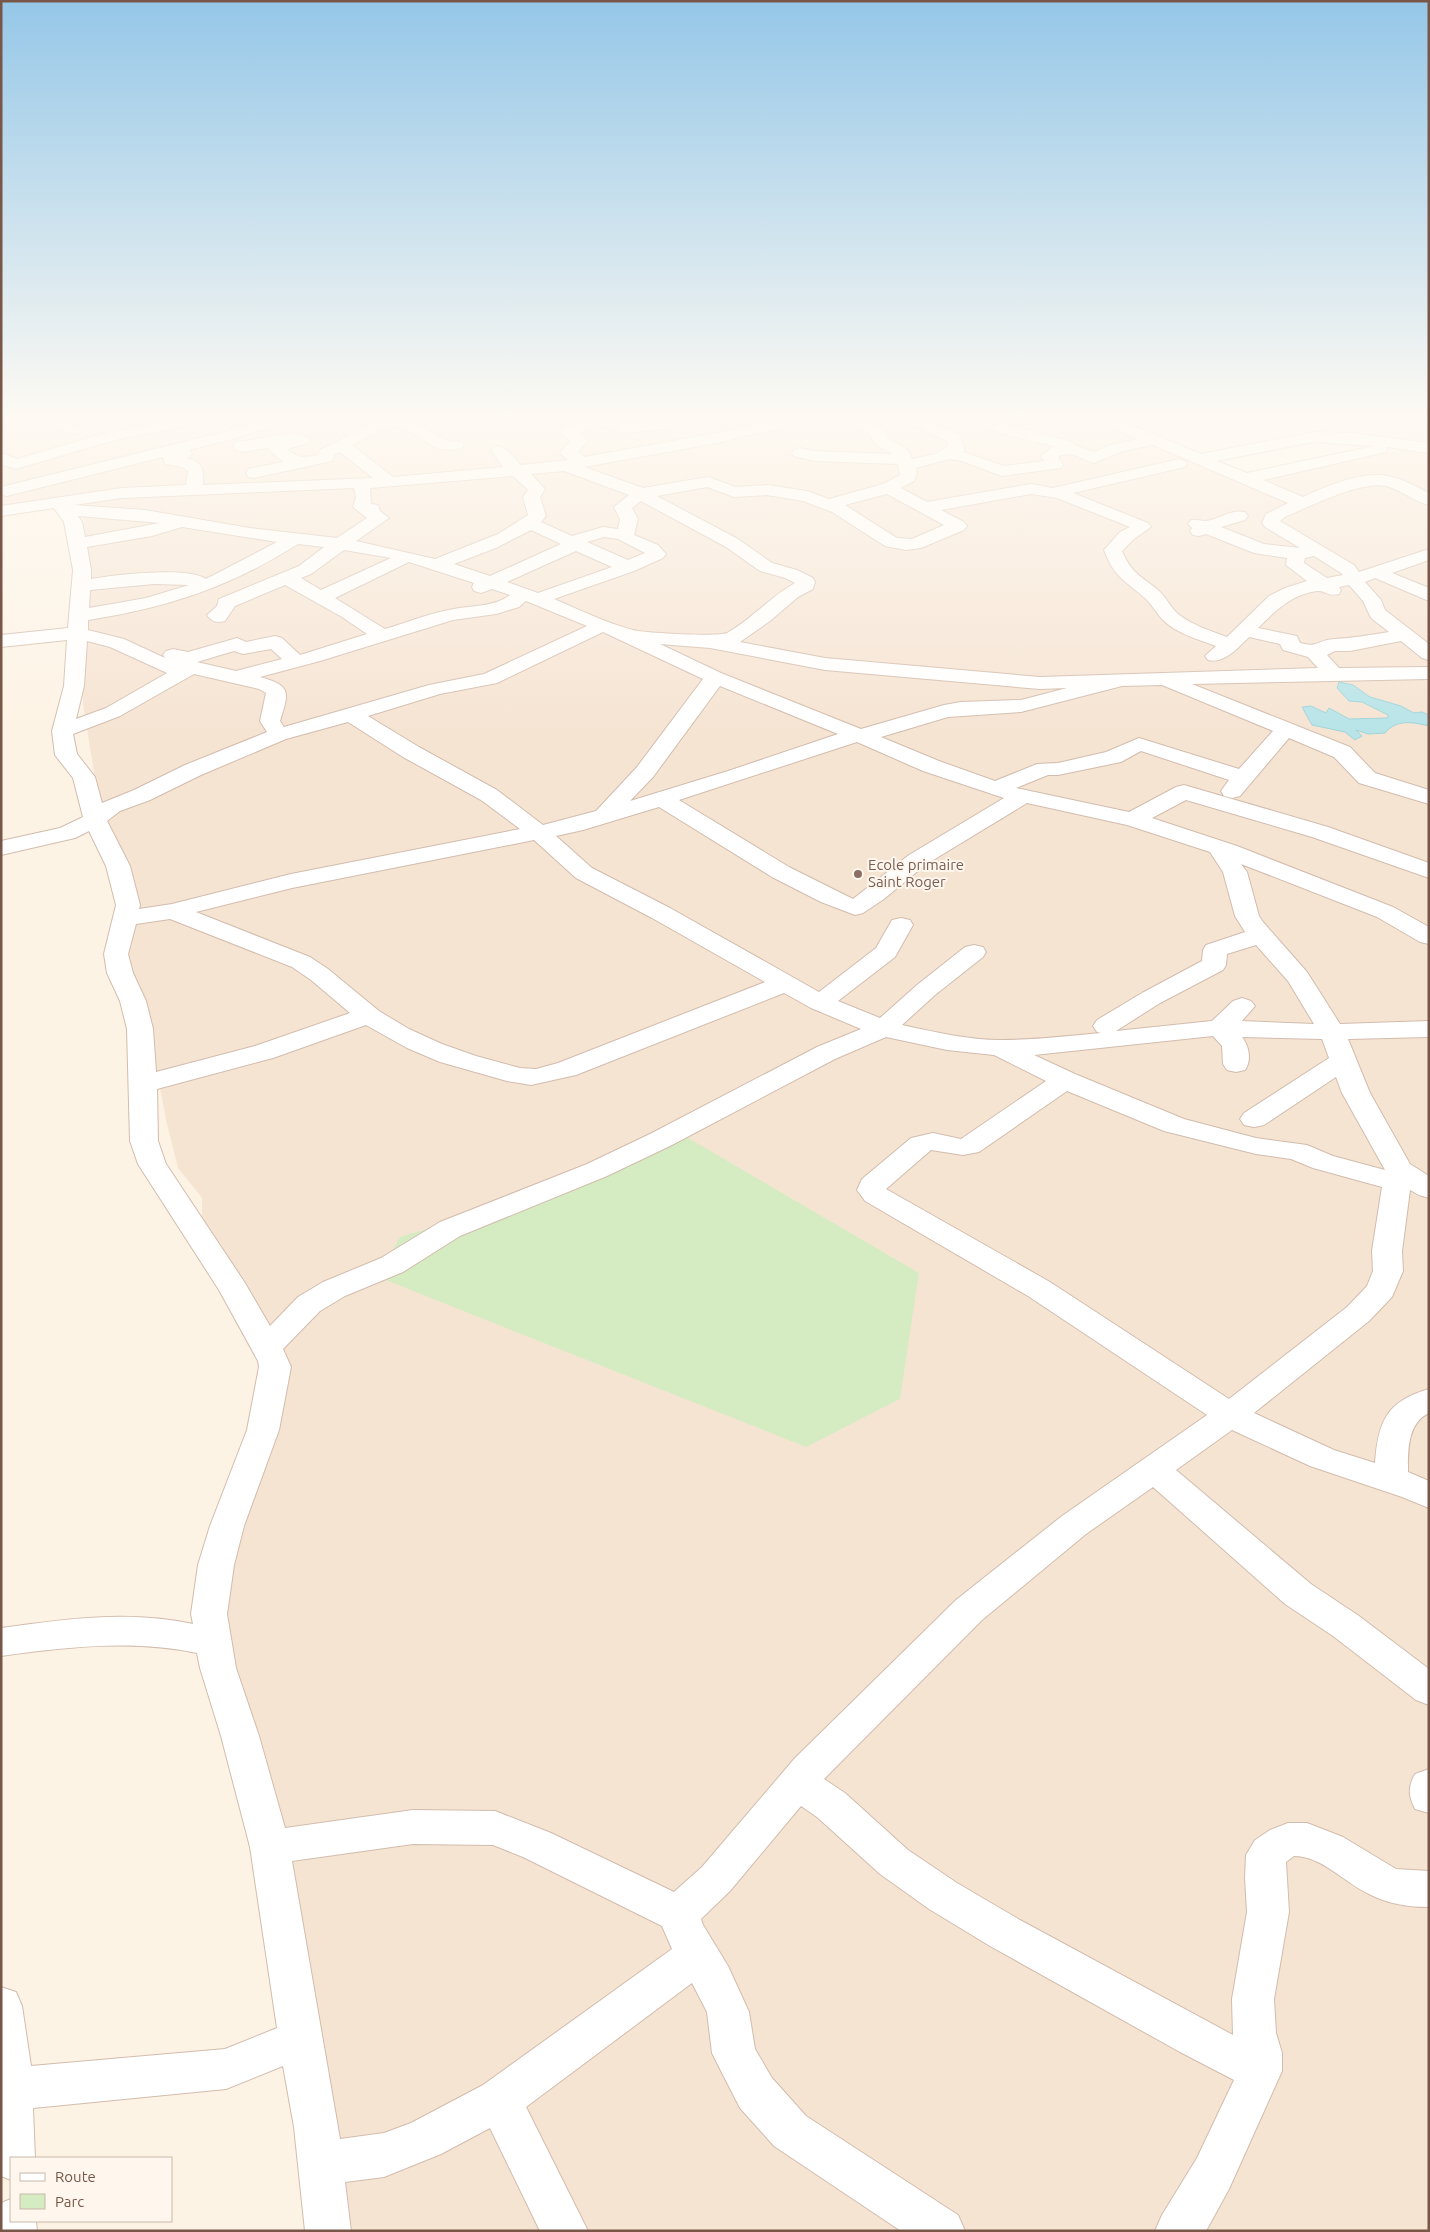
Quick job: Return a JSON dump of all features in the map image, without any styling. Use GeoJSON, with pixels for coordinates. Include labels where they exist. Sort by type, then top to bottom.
{"type":"FeatureCollection","features":[{"type":"Feature","properties":{"kind":"street"},"geometry":{"type":"LineString","coordinates":[[73,524],[82,570],[80,611],[74,686],[62,731],[66,755],[84,777],[95,820],[118,866],[128,905],[116,954],[120,973],[133,1001],[140,1029],[144,1084],[144,1142],[152,1164],[201,1237],[274,1361],[275,1368],[263,1430],[227,1526],[216,1564],[209,1614],[212,1642],[270,1847],[300,2039],[316,2127],[328,2231]]}},
{"type":"Feature","properties":{"kind":"street"},"geometry":{"type":"LineString","coordinates":[[76,544],[150,536],[175,524]]}},
{"type":"Feature","properties":{"kind":"street"},"geometry":{"type":"LineString","coordinates":[[195,524],[342,545],[402,556],[430,572],[464,574],[489,582],[624,634],[714,677],[792,707],[923,764],[1023,796],[1132,819],[1218,847],[1386,912],[1429,938]]}},
{"type":"Feature","properties":{"kind":"street"},"geometry":{"type":"LineString","coordinates":[[218,617],[216,615],[226,608],[226,603],[252,590],[288,579],[305,570],[342,545],[368,524]]}},
{"type":"Feature","properties":{"kind":"street"},"geometry":{"type":"LineString","coordinates":[[531,524],[628,567]]}},
{"type":"Feature","properties":{"kind":"street"},"geometry":{"type":"LineString","coordinates":[[430,572],[531,524]]}},
{"type":"Feature","properties":{"kind":"street"},"geometry":{"type":"LineString","coordinates":[[624,535],[627,524]]}},
{"type":"Feature","properties":{"kind":"street"},"geometry":{"type":"LineString","coordinates":[[697,524],[732,543],[766,568],[791,574],[806,582],[806,585],[791,593],[764,617],[731,639],[710,642]]}},
{"type":"Feature","properties":{"kind":"street"},"geometry":{"type":"LineString","coordinates":[[863,524],[887,540],[906,545],[915,544],[958,526],[955,524]]}},
{"type":"Feature","properties":{"kind":"street"},"geometry":{"type":"LineString","coordinates":[[1135,524],[1142,527],[1126,536],[1125,540],[1113,550],[1118,566],[1129,580],[1156,599],[1173,619],[1186,627],[1230,644]]}},
{"type":"Feature","properties":{"kind":"street"},"geometry":{"type":"LineString","coordinates":[[1202,531],[1219,524]]}},
{"type":"Feature","properties":{"kind":"street"},"geometry":{"type":"LineString","coordinates":[[1273,524],[1348,569],[1361,590],[1372,600],[1374,608]]}},
{"type":"Feature","properties":{"kind":"street"},"geometry":{"type":"LineString","coordinates":[[1202,531],[1227,536],[1260,549],[1297,554],[1317,550]]}},
{"type":"Feature","properties":{"kind":"street"},"geometry":{"type":"LineString","coordinates":[[1202,531],[1229,552],[1251,546]]}},
{"type":"Feature","properties":{"kind":"street"},"geometry":{"type":"LineString","coordinates":[[233,678],[452,615],[489,610],[628,567],[658,553],[626,538],[624,535],[603,532],[574,543],[468,593],[452,615]]}},
{"type":"Feature","properties":{"kind":"street"},"geometry":{"type":"LineString","coordinates":[[1,641],[80,611],[142,604],[185,593],[229,574],[294,538]]}},
{"type":"Feature","properties":{"kind":"street"},"geometry":{"type":"LineString","coordinates":[[1297,554],[1295,565],[1348,602],[1374,608],[1429,654]]}},
{"type":"Feature","properties":{"kind":"street"},"geometry":{"type":"LineString","coordinates":[[1184,678],[1230,644],[1276,600],[1292,592],[1323,584],[1355,579],[1429,554]]}},
{"type":"Feature","properties":{"kind":"street"},"geometry":{"type":"LineString","coordinates":[[321,597],[379,572],[402,560],[402,556]]}},
{"type":"Feature","properties":{"kind":"street"},"geometry":{"type":"LineString","coordinates":[[1375,572],[1429,595]]}},
{"type":"Feature","properties":{"kind":"street"},"geometry":{"type":"LineString","coordinates":[[80,611],[123,580],[182,578],[210,583]]}},
{"type":"Feature","properties":{"kind":"street"},"geometry":{"type":"LineString","coordinates":[[288,579],[321,597],[365,615],[382,636]]}},
{"type":"Feature","properties":{"kind":"street"},"geometry":{"type":"LineString","coordinates":[[80,611],[117,643],[169,667],[202,668],[233,678],[266,685],[276,690],[277,697],[270,721],[279,735]]}},
{"type":"Feature","properties":{"kind":"street"},"geometry":{"type":"LineString","coordinates":[[1,848],[67,833],[95,820],[112,806],[142,795],[209,763],[279,735],[436,688],[490,680],[603,626]]}},
{"type":"Feature","properties":{"kind":"street"},"geometry":{"type":"LineString","coordinates":[[1245,631],[1290,640],[1290,646],[1315,653],[1333,674]]}},
{"type":"Feature","properties":{"kind":"street"},"geometry":{"type":"LineString","coordinates":[[624,634],[710,642],[825,664],[1040,683],[1162,678],[1429,673]]}},
{"type":"Feature","properties":{"kind":"street"},"geometry":{"type":"LineString","coordinates":[[1315,653],[1332,645],[1350,644],[1404,634]]}},
{"type":"Feature","properties":{"kind":"street"},"geometry":{"type":"LineString","coordinates":[[150,659],[176,655],[189,658],[237,644],[243,648],[275,642],[294,662]]}},
{"type":"Feature","properties":{"kind":"street"},"geometry":{"type":"LineString","coordinates":[[62,731],[113,712],[188,669]]}},
{"type":"Feature","properties":{"kind":"street"},"geometry":{"type":"LineString","coordinates":[[604,816],[645,772],[711,684],[714,677]]}},
{"type":"Feature","properties":{"kind":"street"},"geometry":{"type":"LineString","coordinates":[[1162,678],[1348,756],[1359,774],[1367,778],[1429,797]]}},
{"type":"Feature","properties":{"kind":"street"},"geometry":{"type":"LineString","coordinates":[[124,918],[172,911],[290,882],[538,832],[604,816],[662,799],[840,740],[888,730],[944,711],[961,708],[1021,706],[1118,680]]}},
{"type":"Feature","properties":{"kind":"street"},"geometry":{"type":"LineString","coordinates":[[351,715],[411,752],[489,795],[538,832],[584,873],[661,913],[820,1003],[883,1029],[947,1042],[1000,1048],[1049,1046],[1220,1028],[1338,1046],[1429,1029]]}},
{"type":"Feature","properties":{"kind":"street"},"geometry":{"type":"LineString","coordinates":[[1223,802],[1285,730]]}},
{"type":"Feature","properties":{"kind":"street"},"geometry":{"type":"LineString","coordinates":[[996,788],[1044,769],[1058,769],[1112,757],[1139,744],[1244,778]]}},
{"type":"Feature","properties":{"kind":"street"},"geometry":{"type":"LineString","coordinates":[[1132,819],[1184,792],[1320,832],[1429,871]]}},
{"type":"Feature","properties":{"kind":"street"},"geometry":{"type":"LineString","coordinates":[[662,799],[740,848],[828,897],[856,908],[917,860],[1023,796]]}},
{"type":"Feature","properties":{"kind":"street"},"geometry":{"type":"LineString","coordinates":[[678,1914],[716,1879],[816,1762],[969,1610],[1074,1525],[1230,1415],[1358,1314],[1381,1290],[1388,1271],[1387,1251],[1408,1180],[1356,1094],[1338,1046],[1298,977],[1252,926],[1247,916],[1235,872],[1218,847]]}},
{"type":"Feature","properties":{"kind":"street"},"geometry":{"type":"LineString","coordinates":[[172,911],[301,962],[318,972],[368,1015],[396,1032],[467,1061],[525,1077],[539,1076],[567,1069],[786,983]]}},
{"type":"Feature","properties":{"kind":"street"},"geometry":{"type":"LineString","coordinates":[[820,1003],[886,952],[901,925]]}},
{"type":"Feature","properties":{"kind":"street"},"geometry":{"type":"LineString","coordinates":[[1106,1026],[1151,998],[1214,965],[1215,950],[1262,935]]}},
{"type":"Feature","properties":{"kind":"street"},"geometry":{"type":"LineString","coordinates":[[267,1347],[309,1304],[334,1289],[392,1265],[450,1229],[597,1170],[660,1140],[826,1052],[883,1029],[926,990],[974,952]]}},
{"type":"Feature","properties":{"kind":"street"},"geometry":{"type":"LineString","coordinates":[[1220,1028],[1242,1006]]}},
{"type":"Feature","properties":{"kind":"street"},"geometry":{"type":"LineString","coordinates":[[144,1084],[264,1052],[368,1015]]}},
{"type":"Feature","properties":{"kind":"street"},"geometry":{"type":"LineString","coordinates":[[1220,1028],[1235,1045],[1236,1064]]}},
{"type":"Feature","properties":{"kind":"street"},"geometry":{"type":"LineString","coordinates":[[1254,1119],[1338,1046]]}},
{"type":"Feature","properties":{"kind":"street"},"geometry":{"type":"LineString","coordinates":[[1000,1048],[1065,1080],[1174,1125],[1256,1146],[1292,1150],[1323,1162],[1408,1180]]}},
{"type":"Feature","properties":{"kind":"street"},"geometry":{"type":"LineString","coordinates":[[1065,1080],[969,1146],[964,1148],[934,1141],[922,1144],[872,1186],[871,1190],[888,1203],[1039,1289],[1230,1415],[1278,1440],[1322,1458],[1414,1488],[1429,1496]]}},
{"type":"Feature","properties":{"kind":"street"},"geometry":{"type":"LineString","coordinates":[[1391,1481],[1391,1459],[1397,1428],[1410,1409],[1429,1400]]}},
{"type":"Feature","properties":{"kind":"street"},"geometry":{"type":"LineString","coordinates":[[1154,1469],[1298,1594],[1346,1626],[1429,1690]]}},
{"type":"Feature","properties":{"kind":"street"},"geometry":{"type":"LineString","coordinates":[[1,1642],[96,1632],[183,1634],[212,1642]]}},
{"type":"Feature","properties":{"kind":"street"},"geometry":{"type":"LineString","coordinates":[[798,1783],[831,1805],[894,1862],[951,1900],[1005,1933],[1195,2038],[1260,2071]]}},
{"type":"Feature","properties":{"kind":"street"},"geometry":{"type":"LineString","coordinates":[[1429,1785],[1429,1797]]}},
{"type":"Feature","properties":{"kind":"street"},"geometry":{"type":"LineString","coordinates":[[270,1847],[414,1827],[496,1828],[537,1845],[678,1914],[685,1933],[713,1979],[728,2012],[734,2052],[756,2093],[790,2131],[942,2231]]}},
{"type":"Feature","properties":{"kind":"street"},"geometry":{"type":"LineString","coordinates":[[1178,2231],[1190,2216],[1212,2174],[1260,2071],[1260,2053],[1254,2033],[1253,1999],[1268,1912],[1264,1878],[1266,1855],[1279,1843],[1296,1839],[1318,1844],[1384,1882],[1404,1889],[1429,1889]]}},
{"type":"Feature","properties":{"kind":"street"},"geometry":{"type":"LineString","coordinates":[[320,2164],[384,2155],[425,2139],[499,2100],[697,1955]]}},
{"type":"Feature","properties":{"kind":"street"},"geometry":{"type":"LineString","coordinates":[[1,2006],[10,2089],[12,2157]]}},
{"type":"Feature","properties":{"kind":"street"},"geometry":{"type":"LineString","coordinates":[[10,2089],[226,2069],[300,2039]]}},
{"type":"Feature","properties":{"kind":"street"},"geometry":{"type":"LineString","coordinates":[[499,2100],[565,2231]]}},
{"type":"Feature","properties":{"kind":"shaded area"},"geometry":{"type":"Polygon","coordinates":[[[84,524],[1429,524],[1429,2231],[341,2231],[216,1584],[282,1355],[202,1217],[202,1198],[178,1168],[166,1120],[147,1018],[125,968],[111,840],[95,778],[83,704],[83,634],[88,546],[84,524]]]}},
{"type":"Feature","properties":{"kind":"green space"},"geometry":{"type":"Polygon","coordinates":[[[683,1135],[919,1273],[900,1399],[806,1447],[378,1277],[400,1237],[586,1181],[683,1135]]]}},
{"type":"Feature","properties":{"kind":"water"},"geometry":{"type":"Polygon","coordinates":[[[1339,682],[1353,685],[1370,697],[1401,706],[1414,713],[1422,712],[1429,715],[1429,726],[1405,723],[1394,725],[1385,733],[1368,734],[1356,730],[1362,736],[1355,740],[1345,732],[1312,725],[1302,707],[1311,706],[1326,713],[1329,708],[1349,719],[1388,718],[1388,715],[1362,702],[1349,701],[1337,688],[1339,682]]]}},
{"type":"Feature","properties":{"kind":"place","name":"Ecole primaire Saint Roger"},"geometry":{"type":"Point","coordinates":[858,874]}}]}
